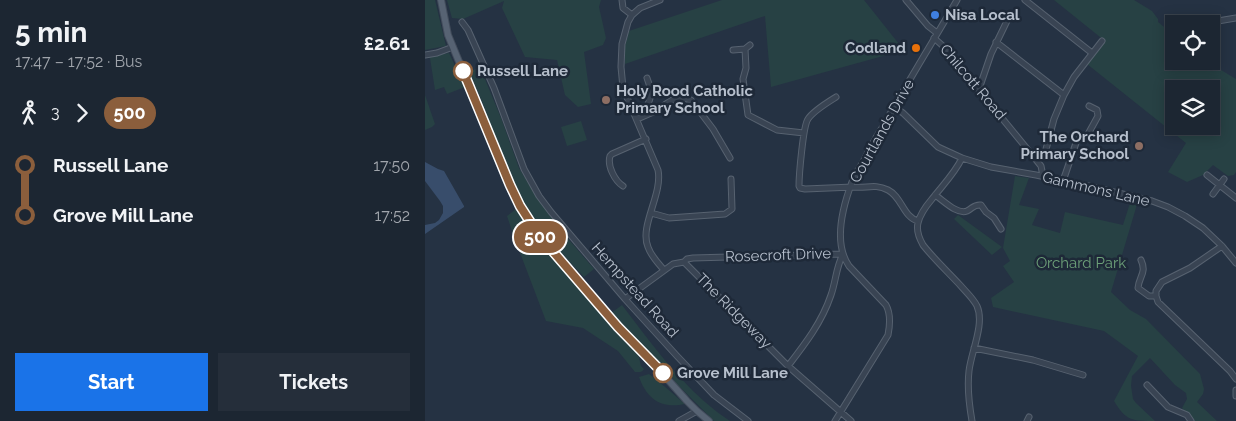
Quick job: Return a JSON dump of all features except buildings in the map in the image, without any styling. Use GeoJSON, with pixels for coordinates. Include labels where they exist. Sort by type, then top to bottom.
{"type":"FeatureCollection","features":[{"type":"Feature","properties":{"kind":"main road"},"geometry":{"type":"LineString","coordinates":[[441,0],[446,28],[453,47],[520,206],[538,234],[618,327],[697,411],[709,421]]}},
{"type":"Feature","properties":{"kind":"street"},"geometry":{"type":"LineString","coordinates":[[622,0],[623,8],[632,15]]}},
{"type":"Feature","properties":{"kind":"street"},"geometry":{"type":"LineString","coordinates":[[660,0],[644,6],[632,15],[625,30],[622,44],[621,67],[623,88],[659,174],[646,234],[646,242],[664,270]]}},
{"type":"Feature","properties":{"kind":"street","name":"Chilcott Road"},"geometry":{"type":"LineString","coordinates":[[906,0],[1037,160],[1041,166],[1043,176]]}},
{"type":"Feature","properties":{"kind":"street","name":"Courtlands Drive"},"geometry":{"type":"LineString","coordinates":[[835,421],[888,335],[890,323],[886,305],[845,261],[841,238],[841,223],[851,187],[855,176],[894,107],[957,0]]}},
{"type":"Feature","properties":{"kind":"street"},"geometry":{"type":"LineString","coordinates":[[1025,0],[1092,53]]}},
{"type":"Feature","properties":{"kind":"street"},"geometry":{"type":"LineString","coordinates":[[1220,21],[1236,18]]}},
{"type":"Feature","properties":{"kind":"street"},"geometry":{"type":"LineString","coordinates":[[979,89],[991,54],[1007,21]]}},
{"type":"Feature","properties":{"kind":"street","name":"Hempstead Road"},"geometry":{"type":"LineString","coordinates":[[461,22],[468,30],[478,50],[524,169],[539,196],[561,226],[625,299],[714,395],[748,421]]}},
{"type":"Feature","properties":{"kind":"street"},"geometry":{"type":"LineString","coordinates":[[1037,160],[1045,153],[1064,96],[1079,69],[1102,41]]}},
{"type":"Feature","properties":{"kind":"street"},"geometry":{"type":"LineString","coordinates":[[996,42],[1064,96]]}},
{"type":"Feature","properties":{"kind":"street"},"geometry":{"type":"LineString","coordinates":[[425,55],[453,47]]}},
{"type":"Feature","properties":{"kind":"street"},"geometry":{"type":"LineString","coordinates":[[733,50],[747,47],[746,68],[743,79],[748,115],[777,130],[804,133]]}},
{"type":"Feature","properties":{"kind":"street"},"geometry":{"type":"LineString","coordinates":[[647,78],[651,92],[648,104],[651,112]]}},
{"type":"Feature","properties":{"kind":"street"},"geometry":{"type":"LineString","coordinates":[[836,97],[808,118],[805,124],[799,187],[805,189],[872,186],[893,194],[910,218],[918,221]]}},
{"type":"Feature","properties":{"kind":"street"},"geometry":{"type":"LineString","coordinates":[[637,119],[659,108],[666,102],[686,98],[691,100],[713,130],[730,158]]}},
{"type":"Feature","properties":{"kind":"street"},"geometry":{"type":"LineString","coordinates":[[1063,181],[1077,140],[1087,136],[1098,116],[1097,110],[1089,106]]}},
{"type":"Feature","properties":{"kind":"street","name":"Gammons Lane"},"geometry":{"type":"LineString","coordinates":[[894,107],[938,146],[962,158],[991,167],[1043,176],[1161,204],[1179,212],[1210,234],[1236,263]]}},
{"type":"Feature","properties":{"kind":"street"},"geometry":{"type":"LineString","coordinates":[[623,186],[617,182],[609,162],[609,156],[646,140]]}},
{"type":"Feature","properties":{"kind":"street"},"geometry":{"type":"LineString","coordinates":[[962,158],[922,212],[918,221],[918,235],[923,245],[977,306],[979,322],[968,384],[972,421]]}},
{"type":"Feature","properties":{"kind":"street"},"geometry":{"type":"LineString","coordinates":[[1207,175],[1236,198]]}},
{"type":"Feature","properties":{"kind":"street"},"geometry":{"type":"LineString","coordinates":[[651,213],[673,218],[725,214],[731,209],[731,179]]}},
{"type":"Feature","properties":{"kind":"street"},"geometry":{"type":"LineString","coordinates":[[1213,194],[1224,179]]}},
{"type":"Feature","properties":{"kind":"street"},"geometry":{"type":"LineString","coordinates":[[935,195],[958,211],[966,211],[975,205],[981,205],[994,218],[1001,229]]}},
{"type":"Feature","properties":{"kind":"street"},"geometry":{"type":"LineString","coordinates":[[1222,246],[1190,268],[1162,282],[1157,288],[1156,296],[1159,302],[1236,379]]}},
{"type":"Feature","properties":{"kind":"street"},"geometry":{"type":"LineString","coordinates":[[788,366],[807,342],[825,310],[843,254]]}},
{"type":"Feature","properties":{"kind":"street","name":"Rosecroft Drive"},"geometry":{"type":"LineString","coordinates":[[625,299],[676,262],[684,262],[687,259],[843,254]]}},
{"type":"Feature","properties":{"kind":"street"},"geometry":{"type":"LineString","coordinates":[[1141,260],[1144,271],[1138,283],[1138,288],[1149,296],[1156,296]]}},
{"type":"Feature","properties":{"kind":"street","name":"The Ridgeway"},"geometry":{"type":"LineString","coordinates":[[684,262],[788,366],[851,421]]}},
{"type":"Feature","properties":{"kind":"street"},"geometry":{"type":"LineString","coordinates":[[973,348],[1033,360],[1083,376]]}},
{"type":"Feature","properties":{"kind":"street"},"geometry":{"type":"LineString","coordinates":[[1147,385],[1168,407],[1185,414],[1191,421]]}},
{"type":"Feature","properties":{"kind":"street"},"geometry":{"type":"LineString","coordinates":[[1236,390],[1236,396]]}},
{"type":"Feature","properties":{"kind":"street"},"geometry":{"type":"LineString","coordinates":[[679,421],[697,411]]}},
{"type":"Feature","properties":{"kind":"green space"},"geometry":{"type":"Polygon","coordinates":[[[425,0],[435,0],[446,46],[425,50],[425,0]]]}},
{"type":"Feature","properties":{"kind":"green space"},"geometry":{"type":"Polygon","coordinates":[[[447,0],[601,0],[599,7],[606,38],[603,45],[584,52],[591,104],[578,107],[565,95],[557,60],[525,57],[502,8],[504,1],[463,19],[452,18],[447,0]]]}},
{"type":"Feature","properties":{"kind":"green space"},"geometry":{"type":"Polygon","coordinates":[[[722,0],[864,0],[899,44],[894,53],[771,87],[765,16],[625,64],[625,46],[629,31],[722,0]]]}},
{"type":"Feature","properties":{"kind":"green space"},"geometry":{"type":"Polygon","coordinates":[[[1054,0],[1134,0],[1152,11],[1158,22],[1165,28],[1165,70],[1220,69],[1236,79],[1236,172],[1234,175],[1228,176],[1213,165],[1203,175],[1187,182],[1168,172],[1186,143],[1176,135],[1220,135],[1220,80],[1165,80],[1165,126],[1087,64],[1105,41],[1054,0]]]}},
{"type":"Feature","properties":{"kind":"green space"},"geometry":{"type":"Polygon","coordinates":[[[449,53],[465,87],[447,94],[444,87],[435,90],[430,58],[427,57],[449,53]]]}},
{"type":"Feature","properties":{"kind":"green space"},"geometry":{"type":"Polygon","coordinates":[[[480,67],[519,168],[558,227],[594,269],[584,277],[542,231],[511,181],[482,101],[469,72],[480,67]]]}},
{"type":"Feature","properties":{"kind":"green space"},"geometry":{"type":"Polygon","coordinates":[[[425,95],[435,124],[425,130],[425,95]]]}},
{"type":"Feature","properties":{"kind":"green space"},"geometry":{"type":"Polygon","coordinates":[[[581,121],[587,140],[567,146],[561,127],[581,121]]]}},
{"type":"Feature","properties":{"kind":"green space","name":"Orchard Park"},"geometry":{"type":"Polygon","coordinates":[[[1015,176],[1029,178],[1019,205],[1039,209],[1032,225],[1060,233],[1065,212],[1123,225],[1131,200],[1138,201],[1111,292],[1130,310],[1146,319],[1200,374],[1204,389],[1197,402],[1217,421],[1193,421],[1182,408],[1187,399],[1186,393],[1175,385],[1150,358],[1132,376],[1131,386],[1133,399],[1155,421],[1130,419],[1122,413],[1114,401],[1138,356],[1104,331],[993,307],[991,298],[1014,282],[1003,266],[1010,261],[1003,248],[1015,176]]]}},
{"type":"Feature","properties":{"kind":"green space"},"geometry":{"type":"Polygon","coordinates":[[[516,209],[577,285],[638,353],[641,366],[644,369],[642,371],[635,372],[618,351],[583,328],[546,321],[507,216],[516,209]]]}},
{"type":"Feature","properties":{"kind":"green space"},"geometry":{"type":"Polygon","coordinates":[[[958,215],[1002,247],[992,255],[954,219],[958,215]]]}},
{"type":"Feature","properties":{"kind":"green space"},"geometry":{"type":"Polygon","coordinates":[[[622,305],[682,380],[705,402],[730,421],[714,421],[676,383],[661,363],[638,343],[610,314],[622,305]]]}},
{"type":"Feature","properties":{"kind":"green space"},"geometry":{"type":"Polygon","coordinates":[[[649,374],[685,404],[669,405],[656,401],[651,397],[642,385],[639,377],[649,374]]]}},
{"type":"Feature","properties":{"kind":"water"},"geometry":{"type":"Polygon","coordinates":[[[425,162],[444,171],[464,207],[425,234],[425,225],[439,220],[443,213],[443,206],[425,181],[425,162]]]}},
{"type":"Feature","properties":{"kind":"bus line","name":"500"},"geometry":{"type":"LineString","coordinates":[[463,71],[510,185],[520,206],[538,234],[618,327],[663,373]]}},
{"type":"Feature","properties":{"kind":"place","name":"Nisa Local"},"geometry":{"type":"Point","coordinates":[935,15]}},
{"type":"Feature","properties":{"kind":"place","name":"Codland"},"geometry":{"type":"Point","coordinates":[916,48]}},
{"type":"Feature","properties":{"kind":"place","name":"Russell Lane"},"geometry":{"type":"Point","coordinates":[463,71]}},
{"type":"Feature","properties":{"kind":"place","name":"Holy Rood Catholic Primary School"},"geometry":{"type":"Point","coordinates":[606,100]}},
{"type":"Feature","properties":{"kind":"place","name":"The Orchard Primary School"},"geometry":{"type":"Point","coordinates":[1139,146]}},
{"type":"Feature","properties":{"kind":"place","name":"Grove Mill Lane"},"geometry":{"type":"Point","coordinates":[663,373]}}]}
